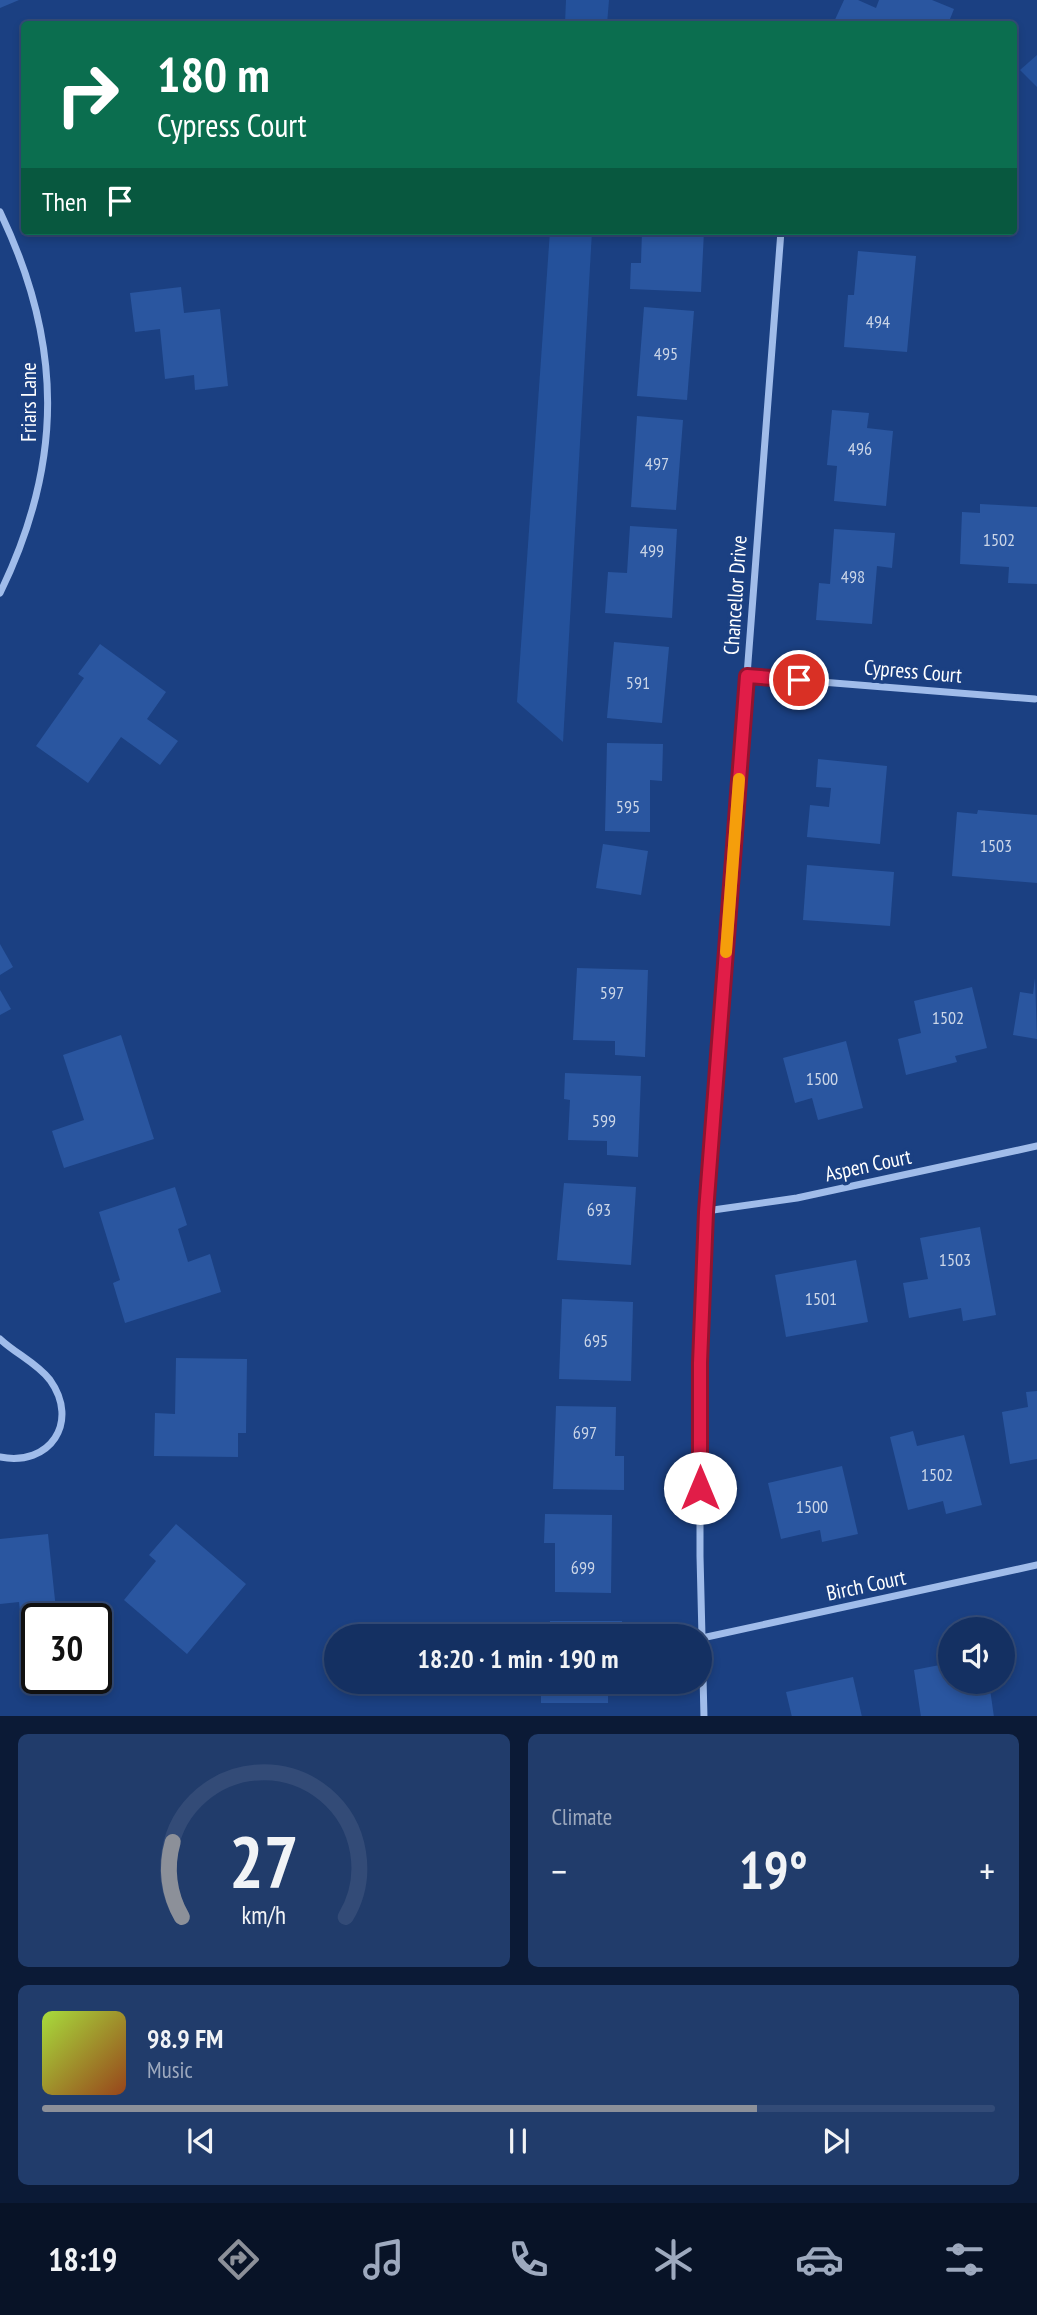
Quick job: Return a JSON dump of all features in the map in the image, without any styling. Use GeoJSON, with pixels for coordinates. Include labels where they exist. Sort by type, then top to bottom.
{"type":"FeatureCollection","features":[{"type":"Feature","properties":{"kind":"street","name":"Friars Lane"},"geometry":{"type":"LineString","coordinates":[[0,212],[15,244],[33,296],[44,347],[49,401],[46,445],[37,497],[22,542],[0,593]]}},
{"type":"Feature","properties":{"kind":"street","name":"Chancellor Drive"},"geometry":{"type":"LineString","coordinates":[[702,1624],[700,1363],[706,1212],[781,235]]}},
{"type":"Feature","properties":{"kind":"street","name":"Cypress Court"},"geometry":{"type":"LineString","coordinates":[[747,676],[1035,699]]}},
{"type":"Feature","properties":{"kind":"street","name":"Aspen Court"},"geometry":{"type":"LineString","coordinates":[[706,1212],[797,1198],[1037,1146]]}},
{"type":"Feature","properties":{"kind":"street"},"geometry":{"type":"LineString","coordinates":[[0,1339],[48,1377],[60,1398],[62,1412],[60,1428],[53,1443],[45,1450],[31,1457],[0,1457]]}},
{"type":"Feature","properties":{"kind":"street","name":"Birch Court"},"geometry":{"type":"LineString","coordinates":[[712,1636],[1037,1565]]}},
{"type":"Feature","properties":{"kind":"street","name":"Chancellor Drive"},"geometry":{"type":"LineString","coordinates":[[703,1694],[704,1716]]}},
{"type":"Feature","properties":{"kind":"shaded area"},"geometry":{"type":"Polygon","coordinates":[[[566,0],[609,0],[607,21],[565,21],[566,0]]]}},
{"type":"Feature","properties":{"kind":"shaded area"},"geometry":{"type":"Polygon","coordinates":[[[1037,55],[1037,87],[1020,70],[1037,55]]]}},
{"type":"Feature","properties":{"kind":"shaded area"},"geometry":{"type":"Polygon","coordinates":[[[550,235],[592,235],[563,742],[517,702],[550,235]]]}},
{"type":"Feature","properties":{"kind":"building"},"geometry":{"type":"Polygon","coordinates":[[[0,0],[19,0],[0,8],[0,0]]]}},
{"type":"Feature","properties":{"kind":"building"},"geometry":{"type":"Polygon","coordinates":[[[844,0],[858,0],[876,8],[879,0],[932,0],[954,9],[949,21],[834,21],[844,0]]]}},
{"type":"Feature","properties":{"kind":"building"},"geometry":{"type":"Polygon","coordinates":[[[642,235],[704,235],[701,292],[630,289],[631,263],[641,263],[642,235]]]}},
{"type":"Feature","properties":{"kind":"building"},"geometry":{"type":"Polygon","coordinates":[[[858,251],[916,256],[907,352],[844,347],[848,295],[854,295],[858,251]]]}},
{"type":"Feature","properties":{"kind":"building"},"geometry":{"type":"Polygon","coordinates":[[[181,287],[184,313],[220,309],[228,386],[195,390],[194,375],[165,379],[160,329],[135,332],[130,293],[181,287]]]}},
{"type":"Feature","properties":{"kind":"building"},"geometry":{"type":"Polygon","coordinates":[[[644,307],[694,311],[687,400],[637,396],[644,307]]]}},
{"type":"Feature","properties":{"kind":"building"},"geometry":{"type":"Polygon","coordinates":[[[832,410],[869,413],[867,428],[893,431],[886,506],[834,501],[837,466],[827,465],[832,410]]]}},
{"type":"Feature","properties":{"kind":"building"},"geometry":{"type":"Polygon","coordinates":[[[637,416],[683,420],[676,510],[631,507],[637,416]]]}},
{"type":"Feature","properties":{"kind":"building"},"geometry":{"type":"Polygon","coordinates":[[[980,504],[1037,507],[1037,584],[1008,583],[1009,567],[960,564],[962,512],[980,513],[980,504]]]}},
{"type":"Feature","properties":{"kind":"building"},"geometry":{"type":"Polygon","coordinates":[[[630,526],[677,529],[672,618],[605,613],[608,572],[627,573],[630,526]]]}},
{"type":"Feature","properties":{"kind":"building"},"geometry":{"type":"Polygon","coordinates":[[[834,529],[895,533],[892,568],[877,566],[872,624],[816,620],[819,583],[830,584],[834,529]]]}},
{"type":"Feature","properties":{"kind":"building"},"geometry":{"type":"Polygon","coordinates":[[[614,642],[669,647],[662,723],[607,718],[614,642]]]}},
{"type":"Feature","properties":{"kind":"building"},"geometry":{"type":"Polygon","coordinates":[[[100,644],[166,692],[147,719],[178,741],[160,765],[121,737],[88,783],[36,746],[84,678],[78,674],[100,644]]]}},
{"type":"Feature","properties":{"kind":"building"},"geometry":{"type":"Polygon","coordinates":[[[607,743],[663,744],[662,781],[650,780],[650,832],[605,831],[607,743]]]}},
{"type":"Feature","properties":{"kind":"building"},"geometry":{"type":"Polygon","coordinates":[[[818,759],[887,766],[880,844],[807,837],[810,805],[829,807],[831,788],[816,787],[818,759]]]}},
{"type":"Feature","properties":{"kind":"building"},"geometry":{"type":"Polygon","coordinates":[[[978,810],[1037,815],[1037,883],[952,876],[957,812],[977,814],[978,810]]]}},
{"type":"Feature","properties":{"kind":"building"},"geometry":{"type":"Polygon","coordinates":[[[603,844],[648,851],[641,895],[596,888],[603,844]]]}},
{"type":"Feature","properties":{"kind":"building"},"geometry":{"type":"Polygon","coordinates":[[[807,865],[894,872],[890,926],[803,920],[807,865]]]}},
{"type":"Feature","properties":{"kind":"building"},"geometry":{"type":"Polygon","coordinates":[[[0,944],[13,967],[0,975],[0,944]]]}},
{"type":"Feature","properties":{"kind":"building"},"geometry":{"type":"Polygon","coordinates":[[[577,968],[648,970],[645,1057],[615,1055],[615,1041],[573,1040],[577,968]]]}},
{"type":"Feature","properties":{"kind":"building"},"geometry":{"type":"Polygon","coordinates":[[[1035,978],[1037,1039],[1013,1035],[1020,992],[1033,994],[1035,978]]]}},
{"type":"Feature","properties":{"kind":"building"},"geometry":{"type":"Polygon","coordinates":[[[972,987],[987,1048],[955,1056],[957,1062],[906,1075],[898,1039],[921,1033],[914,1001],[972,987]]]}},
{"type":"Feature","properties":{"kind":"building"},"geometry":{"type":"Polygon","coordinates":[[[0,990],[11,1009],[0,1015],[0,990]]]}},
{"type":"Feature","properties":{"kind":"building"},"geometry":{"type":"Polygon","coordinates":[[[121,1035],[154,1139],[64,1168],[52,1131],[84,1120],[63,1055],[121,1035]]]}},
{"type":"Feature","properties":{"kind":"building"},"geometry":{"type":"Polygon","coordinates":[[[846,1041],[863,1108],[818,1120],[812,1098],[795,1103],[783,1058],[846,1041]]]}},
{"type":"Feature","properties":{"kind":"building"},"geometry":{"type":"Polygon","coordinates":[[[565,1073],[641,1076],[638,1157],[607,1155],[607,1141],[568,1140],[570,1100],[564,1099],[565,1073]]]}},
{"type":"Feature","properties":{"kind":"building"},"geometry":{"type":"Polygon","coordinates":[[[564,1183],[636,1187],[631,1265],[557,1260],[564,1183]]]}},
{"type":"Feature","properties":{"kind":"building"},"geometry":{"type":"Polygon","coordinates":[[[175,1187],[187,1225],[178,1229],[188,1262],[210,1254],[221,1292],[125,1323],[113,1283],[120,1280],[99,1212],[175,1187]]]}},
{"type":"Feature","properties":{"kind":"building"},"geometry":{"type":"Polygon","coordinates":[[[980,1227],[996,1315],[963,1321],[961,1308],[909,1318],[903,1283],[928,1279],[920,1238],[980,1227]]]}},
{"type":"Feature","properties":{"kind":"building"},"geometry":{"type":"Polygon","coordinates":[[[856,1260],[868,1322],[786,1337],[775,1275],[856,1260]]]}},
{"type":"Feature","properties":{"kind":"building"},"geometry":{"type":"Polygon","coordinates":[[[562,1299],[633,1302],[631,1381],[559,1379],[562,1299]]]}},
{"type":"Feature","properties":{"kind":"building"},"geometry":{"type":"Polygon","coordinates":[[[176,1358],[247,1359],[246,1433],[238,1433],[238,1457],[154,1456],[155,1413],[175,1414],[176,1358]]]}},
{"type":"Feature","properties":{"kind":"building"},"geometry":{"type":"Polygon","coordinates":[[[1037,1391],[1037,1459],[1010,1464],[1002,1412],[1028,1407],[1026,1392],[1037,1391]]]}},
{"type":"Feature","properties":{"kind":"building"},"geometry":{"type":"Polygon","coordinates":[[[556,1406],[616,1407],[615,1456],[624,1456],[624,1490],[553,1489],[556,1406]]]}},
{"type":"Feature","properties":{"kind":"building"},"geometry":{"type":"Polygon","coordinates":[[[913,1431],[917,1446],[964,1435],[982,1505],[946,1514],[943,1501],[908,1510],[890,1437],[913,1431]]]}},
{"type":"Feature","properties":{"kind":"building"},"geometry":{"type":"Polygon","coordinates":[[[842,1466],[858,1534],[822,1542],[820,1530],[781,1539],[768,1483],[842,1466]]]}},
{"type":"Feature","properties":{"kind":"building"},"geometry":{"type":"Polygon","coordinates":[[[545,1514],[612,1515],[611,1593],[555,1592],[555,1543],[544,1543],[545,1514]]]}},
{"type":"Feature","properties":{"kind":"building"},"geometry":{"type":"Polygon","coordinates":[[[176,1524],[246,1584],[187,1654],[124,1600],[156,1561],[149,1555],[176,1524]]]}},
{"type":"Feature","properties":{"kind":"building"},"geometry":{"type":"Polygon","coordinates":[[[48,1534],[55,1603],[21,1603],[21,1622],[19,1602],[0,1604],[0,1539],[48,1534]]]}},
{"type":"Feature","properties":{"kind":"building"},"geometry":{"type":"Polygon","coordinates":[[[550,1621],[622,1621],[622,1624],[550,1624],[550,1621]]]}},
{"type":"Feature","properties":{"kind":"building"},"geometry":{"type":"Polygon","coordinates":[[[938,1665],[938,1694],[991,1694],[994,1716],[921,1716],[914,1670],[938,1665]]]}},
{"type":"Feature","properties":{"kind":"building"},"geometry":{"type":"Polygon","coordinates":[[[853,1677],[862,1716],[792,1716],[786,1692],[853,1677]]]}},
{"type":"Feature","properties":{"kind":"building"},"geometry":{"type":"Polygon","coordinates":[[[541,1694],[608,1694],[608,1703],[541,1703],[541,1694]]]}},
{"type":"Feature","properties":{"kind":"slow traffic"},"geometry":{"type":"LineString","coordinates":[[726,952],[739,779]]}},
{"type":"Feature","properties":{"kind":"route"},"geometry":{"type":"LineString","coordinates":[[700,1488],[700,1363],[706,1212],[747,676],[799,680]]}}]}
